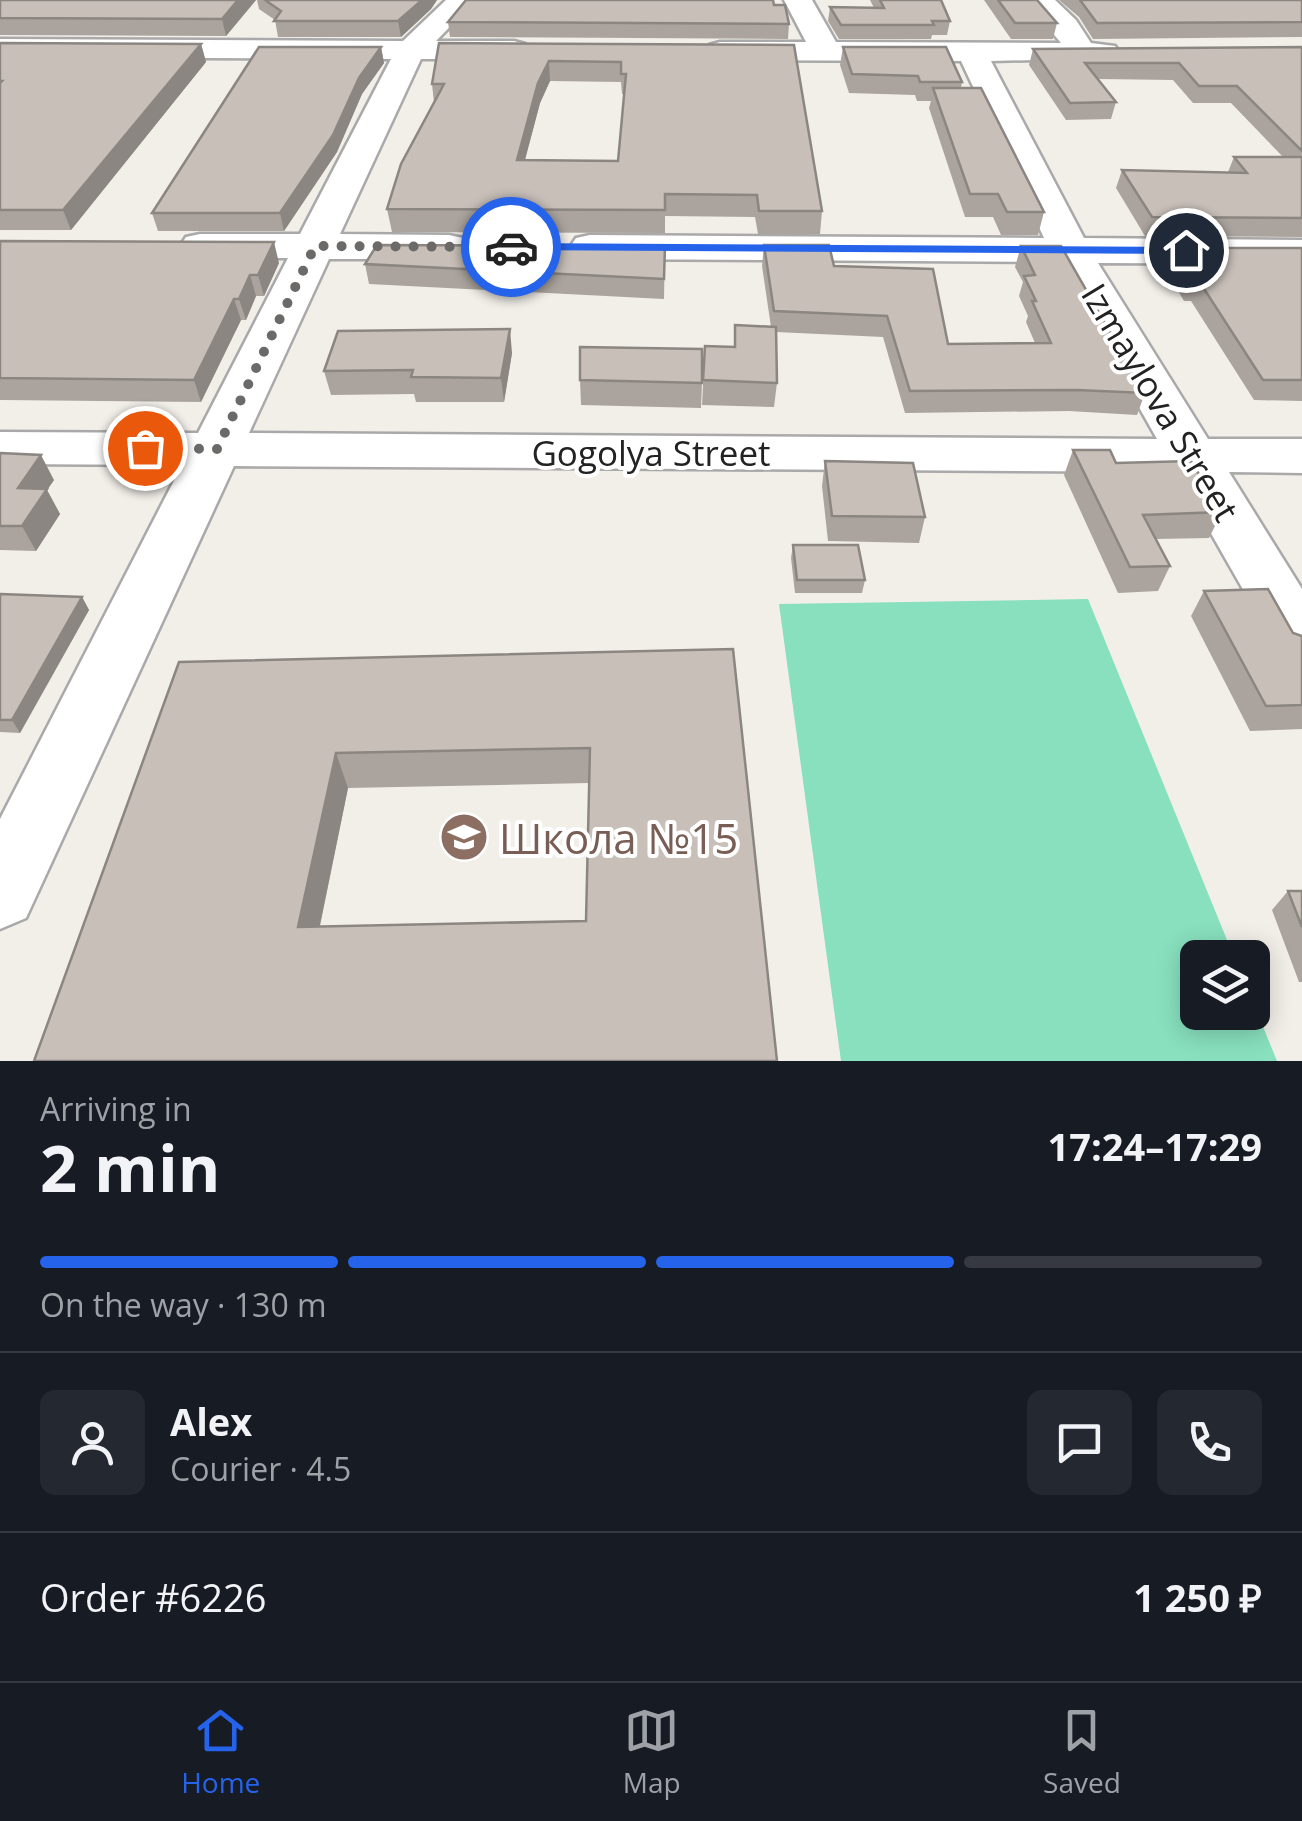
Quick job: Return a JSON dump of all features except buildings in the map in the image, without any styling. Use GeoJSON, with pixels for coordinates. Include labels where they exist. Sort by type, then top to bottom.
{"type":"FeatureCollection","features":[{"type":"Feature","properties":{"kind":"street"},"geometry":{"type":"LineString","coordinates":[[0,894],[410,50],[462,0]]}},
{"type":"Feature","properties":{"kind":"street"},"geometry":{"type":"LineString","coordinates":[[798,0],[826,51]]}},
{"type":"Feature","properties":{"kind":"street"},"geometry":{"type":"LineString","coordinates":[[1039,0],[1066,26],[1081,52]]}},
{"type":"Feature","properties":{"kind":"street"},"geometry":{"type":"LineString","coordinates":[[0,48],[548,50]]}},
{"type":"Feature","properties":{"kind":"street"},"geometry":{"type":"LineString","coordinates":[[688,51],[1136,52]]}},
{"type":"Feature","properties":{"kind":"street","name":"Izmaylova Street"},"geometry":{"type":"LineString","coordinates":[[972,53],[1069,248],[1302,640]]}},
{"type":"Feature","properties":{"kind":"street"},"geometry":{"type":"LineString","coordinates":[[158,246],[494,247]]}},
{"type":"Feature","properties":{"kind":"street"},"geometry":{"type":"LineString","coordinates":[[553,247],[1302,252]]}},
{"type":"Feature","properties":{"kind":"street","name":"Gogolya Street"},"geometry":{"type":"LineString","coordinates":[[0,448],[1302,456]]}},
{"type":"Feature","properties":{"kind":"green space"},"geometry":{"type":"Polygon","coordinates":[[[1088,599],[1227,940],[1180,940],[1180,1030],[1264,1030],[1277,1061],[841,1061],[779,604],[1088,599]]]}},
{"type":"Feature","properties":{"kind":"way so far"},"geometry":{"type":"LineString","coordinates":[[145,448],[217,449],[315,246],[511,247]]}},
{"type":"Feature","properties":{"kind":"place","name":"Школа №15"},"geometry":{"type":"Point","coordinates":[464,837]}},
{"type":"Feature","properties":{"kind":"route"},"geometry":{"type":"LineString","coordinates":[[511,247],[1186,250]]}}]}
